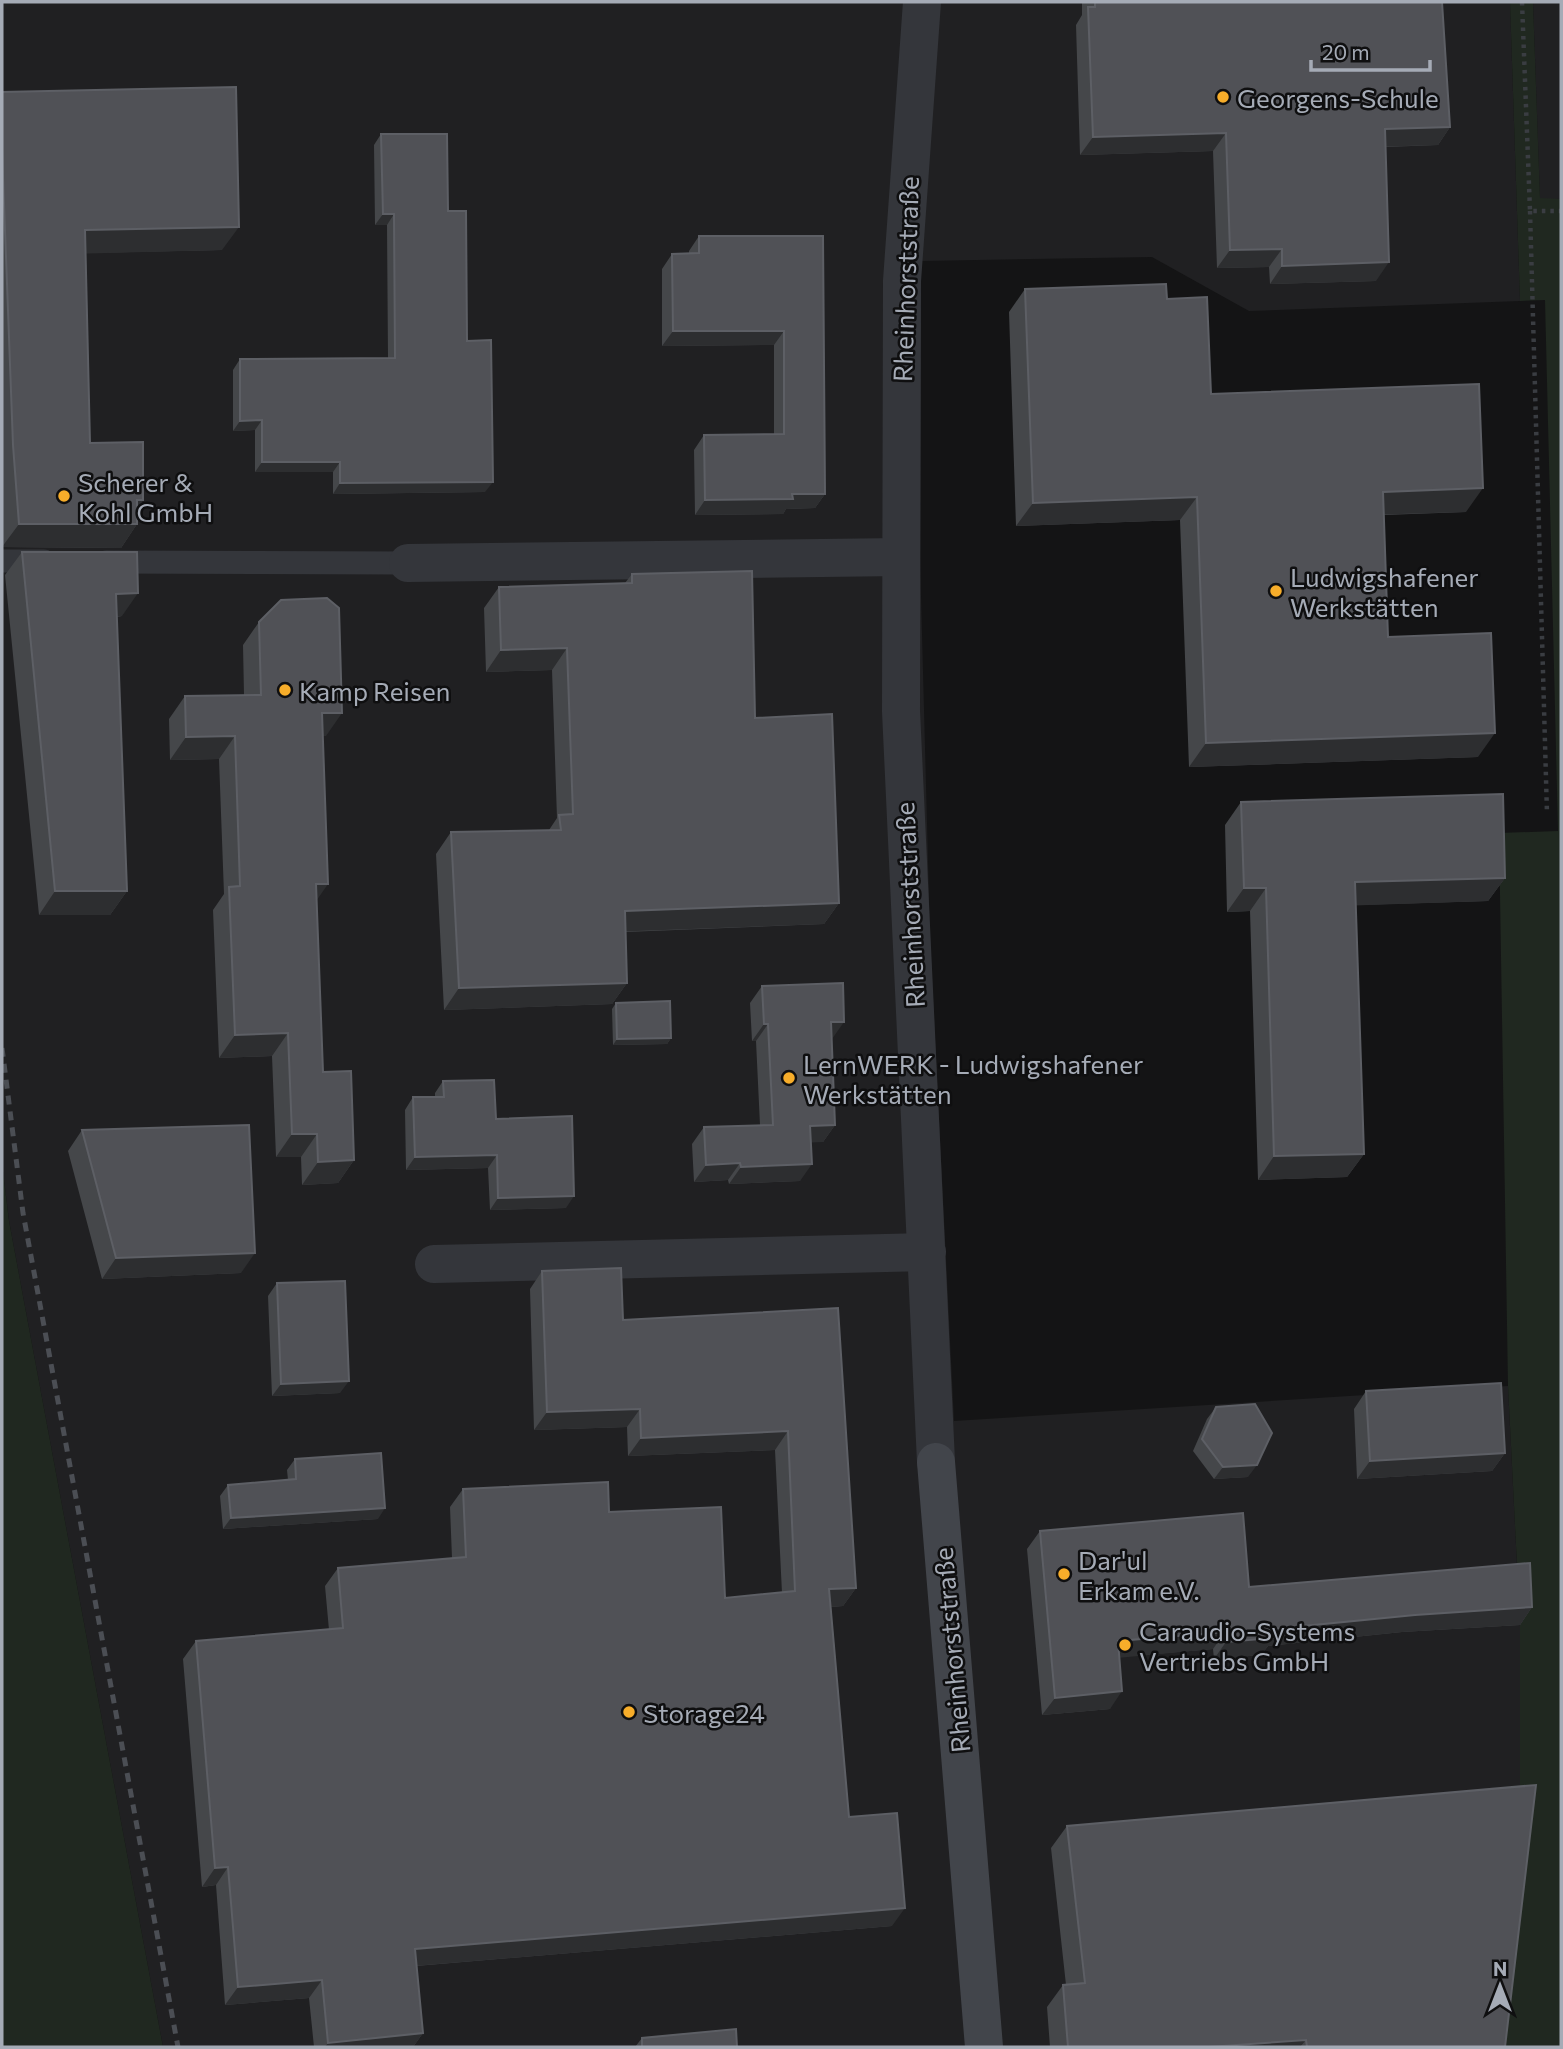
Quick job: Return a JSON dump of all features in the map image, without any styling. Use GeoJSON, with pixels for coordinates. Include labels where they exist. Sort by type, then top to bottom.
{"type":"FeatureCollection","features":[{"type":"Feature","properties":{"kind":"street","name":"Rheinhorststraße"},"geometry":{"type":"LineString","coordinates":[[922,2],[902,281],[902,733],[936,1462],[984,2047]]}},
{"type":"Feature","properties":{"kind":"street"},"geometry":{"type":"LineString","coordinates":[[408,563],[901,557]]}},
{"type":"Feature","properties":{"kind":"street"},"geometry":{"type":"LineString","coordinates":[[434,1264],[926,1252]]}},
{"type":"Feature","properties":{"kind":"lane"},"geometry":{"type":"LineString","coordinates":[[2,561],[408,563]]}},
{"type":"Feature","properties":{"kind":"path"},"geometry":{"type":"LineString","coordinates":[[1522,2],[1547,814]]}},
{"type":"Feature","properties":{"kind":"path"},"geometry":{"type":"LineString","coordinates":[[1530,211],[1561,211]]}},
{"type":"Feature","properties":{"kind":"shaded area"},"geometry":{"type":"Polygon","coordinates":[[[2,2],[1510,2],[1520,301],[1249,311],[1152,257],[921,261],[920,558],[930,936],[954,1421],[1508,1386],[1520,1625],[1520,1808],[1492,2047],[163,2047],[9,1221],[2,1164],[2,2]]]}},
{"type":"Feature","properties":{"kind":"shaded area"},"geometry":{"type":"Polygon","coordinates":[[[1510,2],[1533,2],[1540,198],[1561,199],[1561,2047],[1492,2047],[1520,1808],[1520,1625],[1508,1386],[1499,833],[1558,831],[1545,300],[1520,301],[1510,2]]]}},
{"type":"Feature","properties":{"kind":"shaded area"},"geometry":{"type":"Polygon","coordinates":[[[1533,2],[1561,2],[1561,199],[1540,199],[1533,2]]]}},
{"type":"Feature","properties":{"kind":"shaded area"},"geometry":{"type":"Polygon","coordinates":[[[2,1164],[9,1221],[163,2047],[2,2047],[2,1164]]]}},
{"type":"Feature","properties":{"kind":"building"},"geometry":{"type":"Polygon","coordinates":[[[1095,2],[1442,2],[1450,127],[1385,129],[1389,262],[1282,266],[1282,249],[1230,250],[1226,133],[1093,137],[1088,7],[1095,7],[1095,2]]]}},
{"type":"Feature","properties":{"kind":"building"},"geometry":{"type":"Polygon","coordinates":[[[236,87],[239,227],[85,230],[90,443],[143,442],[143,500],[137,500],[137,524],[19,524],[13,445],[2,92],[236,87]]]}},
{"type":"Feature","properties":{"kind":"building"},"geometry":{"type":"Polygon","coordinates":[[[381,134],[447,134],[448,211],[466,211],[467,341],[491,340],[493,482],[340,483],[340,462],[262,462],[262,420],[240,421],[240,359],[395,358],[394,214],[383,214],[381,134]]]}},
{"type":"Feature","properties":{"kind":"building"},"geometry":{"type":"Polygon","coordinates":[[[699,236],[823,236],[825,494],[792,494],[793,499],[705,500],[704,435],[784,434],[784,331],[673,331],[672,254],[699,253],[699,236]]]}},
{"type":"Feature","properties":{"kind":"building","name":"Ludwigshafener Werkstätten"},"geometry":{"type":"Polygon","coordinates":[[[1166,284],[1167,299],[1207,297],[1211,394],[1479,384],[1483,488],[1383,492],[1388,637],[1491,633],[1495,733],[1206,743],[1197,497],[1033,503],[1025,289],[1166,284]]]}},
{"type":"Feature","properties":{"kind":"building"},"geometry":{"type":"Polygon","coordinates":[[[22,552],[137,552],[138,593],[116,594],[127,891],[55,891],[22,552]]]}},
{"type":"Feature","properties":{"kind":"building"},"geometry":{"type":"Polygon","coordinates":[[[752,571],[755,718],[832,714],[839,903],[625,911],[627,983],[459,988],[451,832],[561,830],[559,815],[573,814],[567,648],[501,650],[499,587],[632,583],[632,574],[752,571]]]}},
{"type":"Feature","properties":{"kind":"building"},"geometry":{"type":"Polygon","coordinates":[[[327,598],[339,608],[342,713],[322,713],[328,884],[316,884],[323,1072],[351,1071],[354,1160],[318,1162],[317,1134],[292,1134],[288,1033],[235,1035],[229,887],[240,886],[235,736],[186,737],[185,696],[261,695],[259,622],[281,600],[327,598]]]}},
{"type":"Feature","properties":{"kind":"building"},"geometry":{"type":"Polygon","coordinates":[[[1503,794],[1505,878],[1355,882],[1364,1154],[1274,1156],[1266,888],[1244,888],[1241,802],[1503,794]]]}},
{"type":"Feature","properties":{"kind":"building"},"geometry":{"type":"Polygon","coordinates":[[[843,983],[844,1022],[831,1022],[835,1125],[810,1126],[812,1164],[741,1167],[740,1163],[706,1165],[704,1127],[773,1125],[768,1024],[764,1024],[762,986],[843,983]]]}},
{"type":"Feature","properties":{"kind":"building"},"geometry":{"type":"Polygon","coordinates":[[[670,1001],[671,1038],[617,1039],[616,1003],[670,1001]]]}},
{"type":"Feature","properties":{"kind":"building"},"geometry":{"type":"Polygon","coordinates":[[[494,1080],[496,1119],[572,1116],[574,1196],[498,1198],[497,1155],[415,1157],[413,1097],[444,1097],[443,1081],[494,1080]]]}},
{"type":"Feature","properties":{"kind":"building"},"geometry":{"type":"Polygon","coordinates":[[[249,1125],[255,1253],[116,1258],[82,1130],[249,1125]]]}},
{"type":"Feature","properties":{"kind":"building"},"geometry":{"type":"Polygon","coordinates":[[[621,1268],[623,1320],[838,1308],[856,1588],[829,1589],[849,1817],[897,1813],[905,1908],[415,1949],[423,2033],[328,2043],[322,1980],[238,1987],[228,1867],[215,1868],[196,1641],[343,1628],[338,1568],[466,1557],[463,1489],[608,1482],[609,1512],[721,1507],[725,1598],[795,1591],[788,1431],[641,1438],[640,1409],[547,1412],[542,1271],[621,1268]]]}},
{"type":"Feature","properties":{"kind":"building"},"geometry":{"type":"Polygon","coordinates":[[[345,1281],[349,1381],[281,1384],[277,1283],[345,1281]]]}},
{"type":"Feature","properties":{"kind":"building"},"geometry":{"type":"Polygon","coordinates":[[[1501,1383],[1505,1453],[1370,1461],[1366,1391],[1501,1383]]]}},
{"type":"Feature","properties":{"kind":"building"},"geometry":{"type":"Polygon","coordinates":[[[1255,1404],[1272,1433],[1257,1465],[1223,1467],[1202,1439],[1216,1407],[1255,1404]]]}},
{"type":"Feature","properties":{"kind":"building"},"geometry":{"type":"Polygon","coordinates":[[[381,1453],[385,1508],[231,1518],[228,1485],[296,1479],[295,1459],[381,1453]]]}},
{"type":"Feature","properties":{"kind":"building"},"geometry":{"type":"Polygon","coordinates":[[[1243,1513],[1249,1587],[1530,1563],[1532,1607],[1273,1629],[1273,1638],[1226,1642],[1225,1632],[1118,1641],[1122,1691],[1055,1698],[1040,1531],[1243,1513]]]}},
{"type":"Feature","properties":{"kind":"building"},"geometry":{"type":"Polygon","coordinates":[[[1536,1785],[1505,2047],[1307,2047],[1306,2040],[1208,2047],[1068,2047],[1063,1985],[1085,1983],[1067,1826],[1536,1785]]]}},
{"type":"Feature","properties":{"kind":"building"},"geometry":{"type":"Polygon","coordinates":[[[736,2029],[737,2047],[642,2047],[642,2038],[736,2029]]]}},
{"type":"Feature","properties":{"kind":"railway"},"geometry":{"type":"LineString","coordinates":[[2,1048],[23,1213],[178,2047]]}},
{"type":"Feature","properties":{"kind":"place","name":"Georgens-Schule"},"geometry":{"type":"Point","coordinates":[1223,97]}},
{"type":"Feature","properties":{"kind":"place","name":"Scherer & Kohl GmbH"},"geometry":{"type":"Point","coordinates":[64,496]}},
{"type":"Feature","properties":{"kind":"place","name":"Ludwigshafener Werkstätten"},"geometry":{"type":"Point","coordinates":[1276,591]}},
{"type":"Feature","properties":{"kind":"place","name":"Kamp Reisen"},"geometry":{"type":"Point","coordinates":[285,690]}},
{"type":"Feature","properties":{"kind":"place","name":"LernWERK - Ludwigshafener Werkstätten"},"geometry":{"type":"Point","coordinates":[789,1078]}},
{"type":"Feature","properties":{"kind":"place","name":"Dar'ul Erkam e.V."},"geometry":{"type":"Point","coordinates":[1064,1574]}},
{"type":"Feature","properties":{"kind":"place","name":"Caraudio-Systems Vertriebs GmbH"},"geometry":{"type":"Point","coordinates":[1125,1645]}},
{"type":"Feature","properties":{"kind":"place","name":"Storage24"},"geometry":{"type":"Point","coordinates":[629,1712]}}]}
